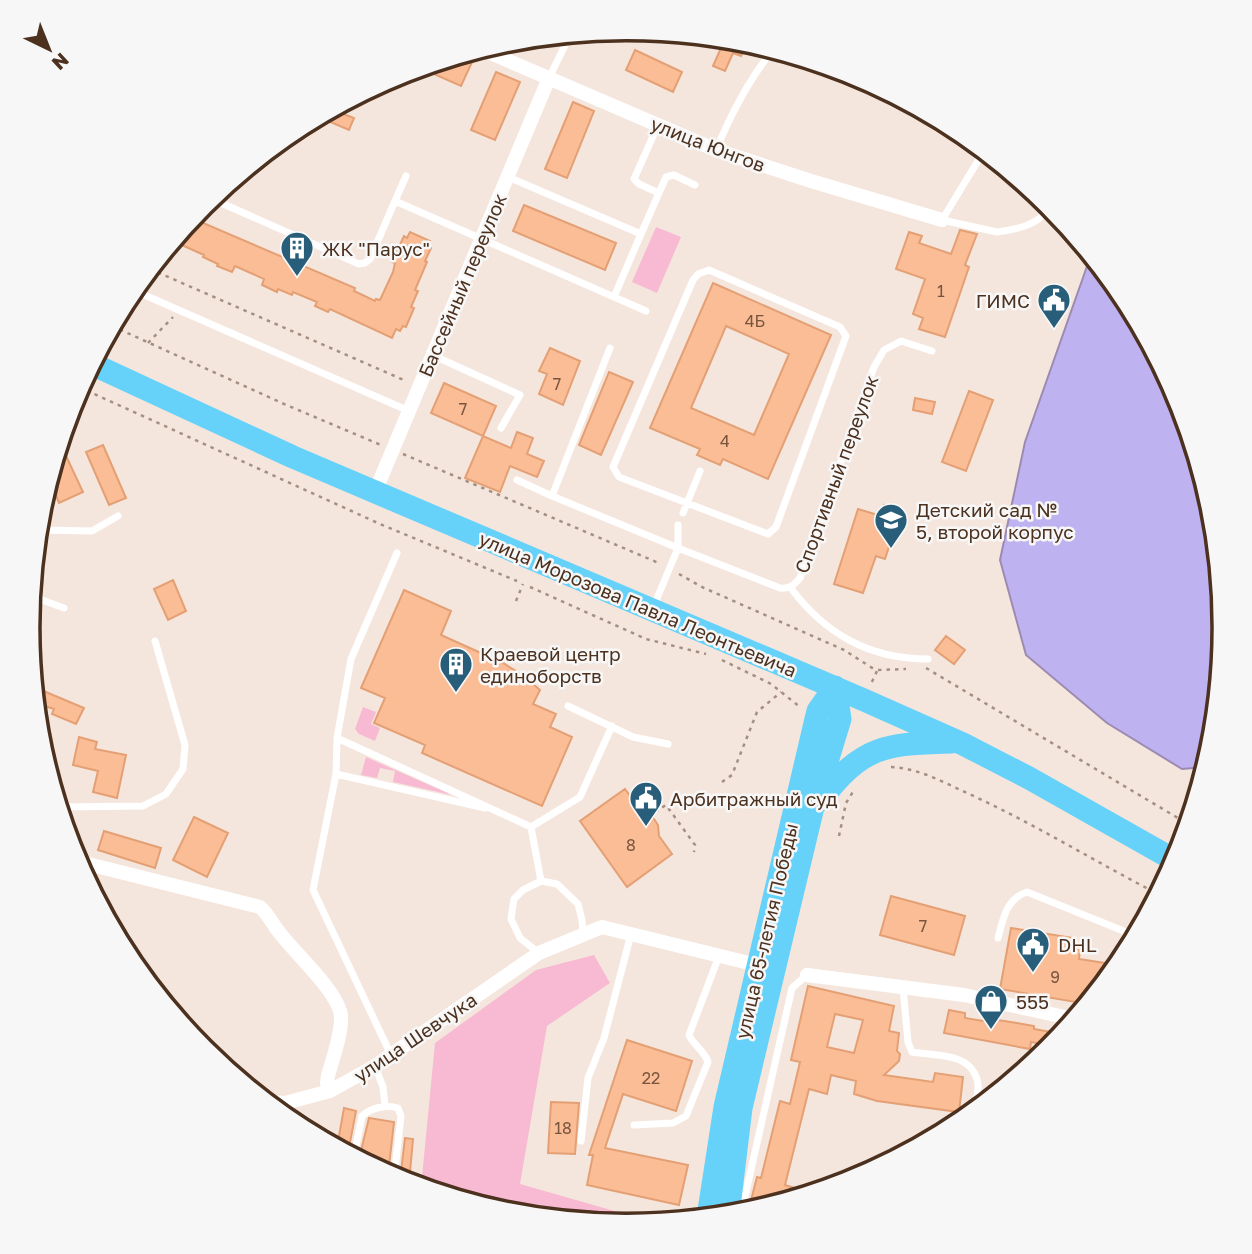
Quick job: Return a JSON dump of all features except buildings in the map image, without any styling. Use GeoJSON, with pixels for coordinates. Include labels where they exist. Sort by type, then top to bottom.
{"type":"FeatureCollection","features":[{"type":"Feature","properties":{"kind":"main road","name":"улица Морозова Павла Леонтьевича"},"geometry":{"type":"LineString","coordinates":[[101,368],[375,492],[957,742],[1029,778],[1165,855]]}},
{"type":"Feature","properties":{"kind":"main road","name":"улица 65-летия Победы"},"geometry":{"type":"LineString","coordinates":[[710,1207],[725,1107],[816,719],[818,711],[835,688]]}},
{"type":"Feature","properties":{"kind":"main road","name":"улица 65-летия Победы"},"geometry":{"type":"LineString","coordinates":[[729,1203],[741,1108],[813,811],[840,719],[835,688]]}},
{"type":"Feature","properties":{"kind":"main road"},"geometry":{"type":"LineString","coordinates":[[813,811],[843,773],[874,750],[901,744],[957,742]]}},
{"type":"Feature","properties":{"kind":"street","name":"улица Юнгов"},"geometry":{"type":"LineString","coordinates":[[498,56],[716,150],[942,220]]}},
{"type":"Feature","properties":{"kind":"street","name":"Бассейный переулок"},"geometry":{"type":"LineString","coordinates":[[375,492],[549,78]]}},
{"type":"Feature","properties":{"kind":"street","name":"улица Шевчука"},"geometry":{"type":"LineString","coordinates":[[91,865],[260,906],[305,960],[341,1012],[341,1023],[327,1083],[330,1091],[391,1056],[539,953],[602,927],[757,965]]}},
{"type":"Feature","properties":{"kind":"street"},"geometry":{"type":"LineString","coordinates":[[807,975],[964,995],[1063,1017]]}},
{"type":"Feature","properties":{"kind":"street"},"geometry":{"type":"LineString","coordinates":[[285,1103],[330,1091]]}},
{"type":"Feature","properties":{"kind":"lane"},"geometry":{"type":"LineString","coordinates":[[549,78],[564,45]]}},
{"type":"Feature","properties":{"kind":"lane"},"geometry":{"type":"LineString","coordinates":[[716,150],[729,118],[756,69],[766,58]]}},
{"type":"Feature","properties":{"kind":"lane"},"geometry":{"type":"LineString","coordinates":[[658,125],[634,179],[659,193]]}},
{"type":"Feature","properties":{"kind":"lane"},"geometry":{"type":"LineString","coordinates":[[979,159],[942,220],[1003,232],[1043,216]]}},
{"type":"Feature","properties":{"kind":"lane"},"geometry":{"type":"LineString","coordinates":[[614,297],[666,177],[670,175],[695,185]]}},
{"type":"Feature","properties":{"kind":"lane"},"geometry":{"type":"LineString","coordinates":[[222,203],[359,264],[370,259],[406,176]]}},
{"type":"Feature","properties":{"kind":"lane"},"geometry":{"type":"LineString","coordinates":[[507,177],[641,234]]}},
{"type":"Feature","properties":{"kind":"lane"},"geometry":{"type":"LineString","coordinates":[[396,201],[646,311]]}},
{"type":"Feature","properties":{"kind":"lane"},"geometry":{"type":"LineString","coordinates":[[709,270],[840,327],[844,331],[845,341],[773,532],[762,534],[687,503],[619,477],[613,467],[693,280],[698,274],[709,270]]}},
{"type":"Feature","properties":{"kind":"lane"},"geometry":{"type":"LineString","coordinates":[[144,295],[409,411]]}},
{"type":"Feature","properties":{"kind":"lane","name":"Спортивный переулок"},"geometry":{"type":"LineString","coordinates":[[517,480],[678,548],[780,587],[790,587],[800,578],[874,367],[884,350],[901,341],[932,351]]}},
{"type":"Feature","properties":{"kind":"lane"},"geometry":{"type":"LineString","coordinates":[[552,496],[610,348]]}},
{"type":"Feature","properties":{"kind":"lane"},"geometry":{"type":"LineString","coordinates":[[432,355],[520,395],[501,428]]}},
{"type":"Feature","properties":{"kind":"lane"},"geometry":{"type":"LineString","coordinates":[[683,513],[699,471]]}},
{"type":"Feature","properties":{"kind":"lane"},"geometry":{"type":"LineString","coordinates":[[49,530],[92,531],[118,516]]}},
{"type":"Feature","properties":{"kind":"lane"},"geometry":{"type":"LineString","coordinates":[[652,610],[678,548],[678,526]]}},
{"type":"Feature","properties":{"kind":"lane"},"geometry":{"type":"LineString","coordinates":[[391,1056],[313,890],[337,774],[337,738],[351,659],[397,553]]}},
{"type":"Feature","properties":{"kind":"lane"},"geometry":{"type":"LineString","coordinates":[[790,587],[803,603],[844,639],[882,655],[928,659]]}},
{"type":"Feature","properties":{"kind":"lane"},"geometry":{"type":"LineString","coordinates":[[41,600],[64,608]]}},
{"type":"Feature","properties":{"kind":"lane"},"geometry":{"type":"LineString","coordinates":[[69,807],[143,806],[166,793],[183,769],[186,745],[155,641]]}},
{"type":"Feature","properties":{"kind":"lane"},"geometry":{"type":"LineString","coordinates":[[568,706],[633,737],[668,744]]}},
{"type":"Feature","properties":{"kind":"lane"},"geometry":{"type":"LineString","coordinates":[[531,827],[580,797],[611,726]]}},
{"type":"Feature","properties":{"kind":"lane"},"geometry":{"type":"LineString","coordinates":[[337,738],[531,827]]}},
{"type":"Feature","properties":{"kind":"lane"},"geometry":{"type":"LineString","coordinates":[[337,774],[470,806],[493,809]]}},
{"type":"Feature","properties":{"kind":"lane"},"geometry":{"type":"LineString","coordinates":[[531,827],[541,881]]}},
{"type":"Feature","properties":{"kind":"lane"},"geometry":{"type":"LineString","coordinates":[[539,953],[520,938],[511,919],[514,899],[523,890],[541,881],[558,884],[578,904],[583,934]]}},
{"type":"Feature","properties":{"kind":"lane"},"geometry":{"type":"LineString","coordinates":[[998,938],[1006,908],[1020,894],[1027,892],[1126,932]]}},
{"type":"Feature","properties":{"kind":"lane"},"geometry":{"type":"LineString","coordinates":[[581,1141],[588,1078],[604,1038],[631,934]]}},
{"type":"Feature","properties":{"kind":"lane"},"geometry":{"type":"LineString","coordinates":[[634,1125],[673,1123],[686,1116],[708,1062],[705,1052],[692,1043],[689,1035],[719,955]]}},
{"type":"Feature","properties":{"kind":"lane"},"geometry":{"type":"LineString","coordinates":[[744,1200],[792,988],[807,975]]}},
{"type":"Feature","properties":{"kind":"lane"},"geometry":{"type":"LineString","coordinates":[[903,988],[908,1042],[912,1052],[963,1060],[973,1069],[979,1085],[976,1097]]}},
{"type":"Feature","properties":{"kind":"lane"},"geometry":{"type":"LineString","coordinates":[[375,1066],[383,1087],[385,1106]]}},
{"type":"Feature","properties":{"kind":"lane"},"geometry":{"type":"LineString","coordinates":[[356,1146],[362,1116],[385,1106],[398,1108],[401,1116],[395,1165]]}},
{"type":"Feature","properties":{"kind":"path"},"geometry":{"type":"LineString","coordinates":[[158,274],[419,387]]}},
{"type":"Feature","properties":{"kind":"path"},"geometry":{"type":"LineString","coordinates":[[148,343],[179,310]]}},
{"type":"Feature","properties":{"kind":"path"},"geometry":{"type":"LineString","coordinates":[[121,330],[393,450]]}},
{"type":"Feature","properties":{"kind":"path"},"geometry":{"type":"LineString","coordinates":[[90,392],[380,524],[517,581]]}},
{"type":"Feature","properties":{"kind":"path"},"geometry":{"type":"LineString","coordinates":[[516,601],[523,584]]}},
{"type":"Feature","properties":{"kind":"path"},"geometry":{"type":"LineString","coordinates":[[530,587],[646,639],[712,655]]}},
{"type":"Feature","properties":{"kind":"path"},"geometry":{"type":"LineString","coordinates":[[720,660],[771,684],[816,719]]}},
{"type":"Feature","properties":{"kind":"path"},"geometry":{"type":"LineString","coordinates":[[925,667],[1179,819]]}},
{"type":"Feature","properties":{"kind":"path"},"geometry":{"type":"LineString","coordinates":[[877,671],[913,668]]}},
{"type":"Feature","properties":{"kind":"path"},"geometry":{"type":"LineString","coordinates":[[722,782],[732,775],[757,712],[781,692]]}},
{"type":"Feature","properties":{"kind":"path"},"geometry":{"type":"LineString","coordinates":[[874,750],[884,767],[926,775],[997,807],[1149,889]]}},
{"type":"Feature","properties":{"kind":"path"},"geometry":{"type":"LineString","coordinates":[[839,836],[846,803],[861,783]]}},
{"type":"Feature","properties":{"kind":"path"},"geometry":{"type":"LineString","coordinates":[[655,812],[666,805],[695,845],[694,852]]}},
{"type":"Feature","properties":{"kind":"shaded area"},"geometry":{"type":"Polygon","coordinates":[[[656,227],[681,237],[657,293],[632,282],[656,227]]]}},
{"type":"Feature","properties":{"kind":"shaded area"},"geometry":{"type":"Polygon","coordinates":[[[1087,266],[1133,334],[1151,368],[1181,439],[1192,475],[1207,551],[1212,627],[1207,703],[1194,768],[1182,769],[1107,723],[1026,655],[1000,560],[1025,442],[1087,266]]]}},
{"type":"Feature","properties":{"kind":"shaded area"},"geometry":{"type":"Polygon","coordinates":[[[363,707],[376,712],[371,724],[380,728],[375,741],[359,734],[355,729],[363,707]]]}},
{"type":"Feature","properties":{"kind":"shaded area"},"geometry":{"type":"Polygon","coordinates":[[[366,757],[452,795],[393,782],[395,771],[380,768],[377,778],[361,775],[366,757]]]}},
{"type":"Feature","properties":{"kind":"shaded area"},"geometry":{"type":"Polygon","coordinates":[[[594,955],[610,983],[547,1026],[520,1184],[620,1213],[550,1208],[512,1201],[474,1193],[422,1176],[435,1043],[536,970],[594,955]]]}},
{"type":"Feature","properties":{"kind":"place","name":"ЖК \"Парус\""},"geometry":{"type":"Point","coordinates":[297,278]}},
{"type":"Feature","properties":{"kind":"place","name":"ГИМС"},"geometry":{"type":"Point","coordinates":[1054,330]}},
{"type":"Feature","properties":{"kind":"place","name":"Детский сад № 5, второй корпус"},"geometry":{"type":"Point","coordinates":[891,550]}},
{"type":"Feature","properties":{"kind":"place","name":"Краевой центр единоборств"},"geometry":{"type":"Point","coordinates":[456,694]}},
{"type":"Feature","properties":{"kind":"place","name":"Арбитражный суд"},"geometry":{"type":"Point","coordinates":[646,828]}},
{"type":"Feature","properties":{"kind":"place","name":"DHL"},"geometry":{"type":"Point","coordinates":[1033,974]}},
{"type":"Feature","properties":{"kind":"place","name":"555"},"geometry":{"type":"Point","coordinates":[991,1031]}}]}
